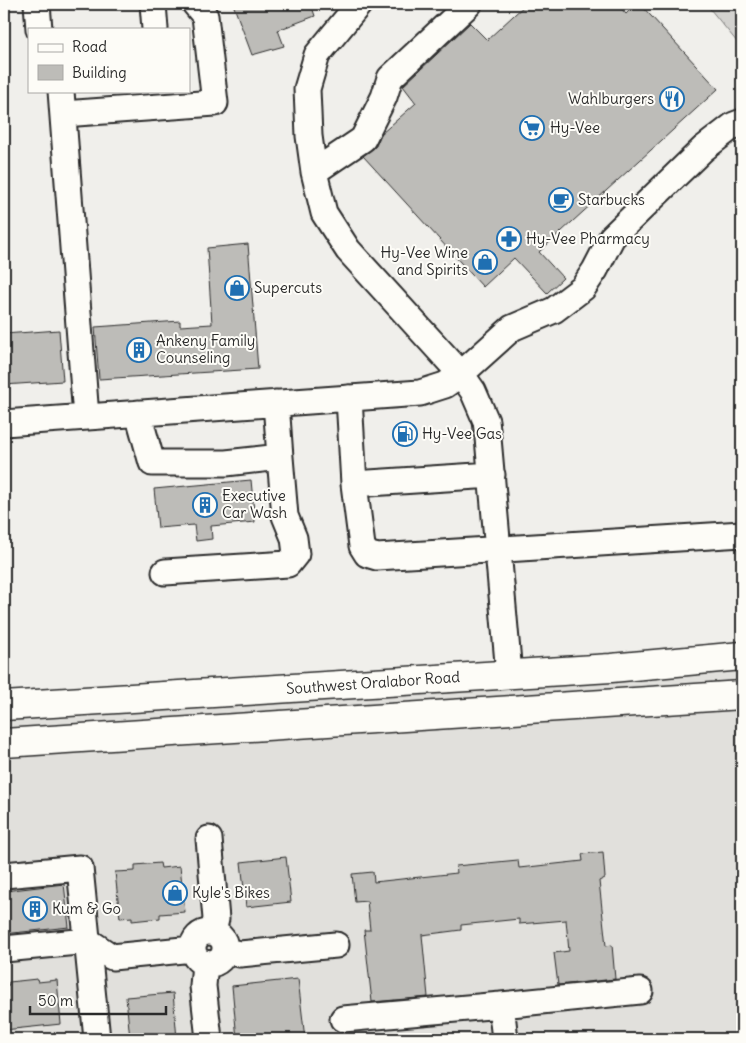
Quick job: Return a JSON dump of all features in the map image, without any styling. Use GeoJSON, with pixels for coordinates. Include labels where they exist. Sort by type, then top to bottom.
{"type":"FeatureCollection","features":[{"type":"Feature","properties":{"kind":"main road","name":"Southwest Oralabor Road"},"geometry":{"type":"LineString","coordinates":[[4,706],[611,668],[742,656]]}},
{"type":"Feature","properties":{"kind":"main road"},"geometry":{"type":"LineString","coordinates":[[4,743],[742,696]]}},
{"type":"Feature","properties":{"kind":"street"},"geometry":{"type":"LineString","coordinates":[[37,4],[39,28]]}},
{"type":"Feature","properties":{"kind":"street"},"geometry":{"type":"LineString","coordinates":[[154,4],[155,28]]}},
{"type":"Feature","properties":{"kind":"street"},"geometry":{"type":"LineString","coordinates":[[86,417],[62,103],[160,99],[215,103],[205,16],[195,4]]}},
{"type":"Feature","properties":{"kind":"street"},"geometry":{"type":"LineString","coordinates":[[359,4],[317,55],[307,89],[309,136],[314,172],[324,213],[348,250],[461,374],[473,391],[486,421],[509,674]]}},
{"type":"Feature","properties":{"kind":"street"},"geometry":{"type":"LineString","coordinates":[[314,172],[363,139],[384,97],[390,78],[469,4]]}},
{"type":"Feature","properties":{"kind":"street"},"geometry":{"type":"LineString","coordinates":[[4,423],[420,393],[445,385],[461,374],[512,328],[554,310],[583,288],[595,270],[612,236],[702,149],[734,125],[742,122]]}},
{"type":"Feature","properties":{"kind":"street"},"geometry":{"type":"LineString","coordinates":[[349,398],[354,484],[360,538],[367,554],[377,557],[742,534]]}},
{"type":"Feature","properties":{"kind":"street"},"geometry":{"type":"LineString","coordinates":[[165,572],[288,564],[296,554],[294,538],[285,516],[276,403]]}},
{"type":"Feature","properties":{"kind":"street"},"geometry":{"type":"LineString","coordinates":[[138,413],[152,463],[226,463],[280,456]]}},
{"type":"Feature","properties":{"kind":"street"},"geometry":{"type":"LineString","coordinates":[[354,484],[492,475]]}},
{"type":"Feature","properties":{"kind":"street"},"geometry":{"type":"LineString","coordinates":[[209,839],[216,918],[203,986],[209,1039]]}},
{"type":"Feature","properties":{"kind":"street"},"geometry":{"type":"LineString","coordinates":[[4,875],[80,868],[97,1039]]}},
{"type":"Feature","properties":{"kind":"street"},"geometry":{"type":"LineString","coordinates":[[4,949],[88,941],[112,957],[209,949],[240,954],[336,945]]}},
{"type":"Feature","properties":{"kind":"street"},"geometry":{"type":"LineString","coordinates":[[343,1019],[640,991]]}},
{"type":"Feature","properties":{"kind":"street"},"geometry":{"type":"LineString","coordinates":[[501,1005],[505,1039]]}},
{"type":"Feature","properties":{"kind":"shaded area"},"geometry":{"type":"Polygon","coordinates":[[[706,4],[742,4],[742,48],[706,4]]]}},
{"type":"Feature","properties":{"kind":"shaded area"},"geometry":{"type":"Polygon","coordinates":[[[742,656],[742,1039],[4,1039],[4,706],[742,656]]]}},
{"type":"Feature","properties":{"kind":"building"},"geometry":{"type":"Polygon","coordinates":[[[233,4],[311,4],[315,16],[278,30],[284,46],[252,55],[233,4]]]}},
{"type":"Feature","properties":{"kind":"building","name":"Hy-Vee"},"geometry":{"type":"Polygon","coordinates":[[[526,4],[617,4],[626,14],[636,4],[640,4],[718,89],[539,252],[563,278],[547,293],[514,258],[483,287],[363,156],[376,146],[381,134],[416,103],[403,86],[470,23],[487,40],[526,4]]]}},
{"type":"Feature","properties":{"kind":"building"},"geometry":{"type":"Polygon","coordinates":[[[248,244],[258,369],[99,379],[95,327],[180,321],[180,326],[212,324],[207,248],[248,244]]]}},
{"type":"Feature","properties":{"kind":"building"},"geometry":{"type":"Polygon","coordinates":[[[59,330],[63,381],[4,385],[4,334],[59,330]]]}},
{"type":"Feature","properties":{"kind":"building","name":"Executive Car Wash"},"geometry":{"type":"Polygon","coordinates":[[[251,480],[255,522],[211,526],[212,539],[196,541],[194,525],[158,528],[154,489],[251,480]]]}},
{"type":"Feature","properties":{"kind":"building"},"geometry":{"type":"Polygon","coordinates":[[[603,852],[605,878],[599,881],[606,946],[612,945],[615,979],[558,985],[554,953],[569,951],[566,920],[519,924],[519,919],[461,925],[461,930],[422,935],[428,997],[372,1002],[364,930],[370,930],[367,901],[355,902],[352,874],[373,872],[374,882],[457,873],[456,866],[518,860],[519,868],[583,861],[582,854],[603,852]]]}},
{"type":"Feature","properties":{"kind":"building"},"geometry":{"type":"Polygon","coordinates":[[[286,857],[291,902],[246,907],[241,862],[286,857]]]}},
{"type":"Feature","properties":{"kind":"building"},"geometry":{"type":"Polygon","coordinates":[[[160,863],[161,868],[180,866],[185,912],[160,914],[160,918],[132,921],[132,917],[120,918],[115,872],[135,871],[135,865],[160,863]]]}},
{"type":"Feature","properties":{"kind":"building","name":"Kum & Go"},"geometry":{"type":"Polygon","coordinates":[[[64,884],[69,927],[4,934],[4,891],[64,884]]]}},
{"type":"Feature","properties":{"kind":"building"},"geometry":{"type":"Polygon","coordinates":[[[37,979],[38,982],[57,980],[61,1024],[4,1030],[4,985],[9,985],[9,982],[37,979]]]}},
{"type":"Feature","properties":{"kind":"building"},"geometry":{"type":"Polygon","coordinates":[[[298,979],[305,1039],[237,1039],[232,986],[298,979]]]}},
{"type":"Feature","properties":{"kind":"building"},"geometry":{"type":"Polygon","coordinates":[[[173,993],[177,1039],[130,1039],[126,997],[173,993]]]}},
{"type":"Feature","properties":{"kind":"place","name":"Wahlburgers"},"geometry":{"type":"Point","coordinates":[672,99]}},
{"type":"Feature","properties":{"kind":"place","name":"Hy-Vee"},"geometry":{"type":"Point","coordinates":[532,128]}},
{"type":"Feature","properties":{"kind":"place","name":"Starbucks"},"geometry":{"type":"Point","coordinates":[561,200]}},
{"type":"Feature","properties":{"kind":"place","name":"Hy-Vee Pharmacy"},"geometry":{"type":"Point","coordinates":[509,239]}},
{"type":"Feature","properties":{"kind":"place","name":"Hy-Vee Wine and Spirits"},"geometry":{"type":"Point","coordinates":[485,262]}},
{"type":"Feature","properties":{"kind":"place","name":"Supercuts"},"geometry":{"type":"Point","coordinates":[237,288]}},
{"type":"Feature","properties":{"kind":"place","name":"Ankeny Family Counseling"},"geometry":{"type":"Point","coordinates":[139,350]}},
{"type":"Feature","properties":{"kind":"place","name":"Hy-Vee Gas"},"geometry":{"type":"Point","coordinates":[405,434]}},
{"type":"Feature","properties":{"kind":"place","name":"Executive Car Wash"},"geometry":{"type":"Point","coordinates":[205,505]}},
{"type":"Feature","properties":{"kind":"place","name":"Kyle's Bikes"},"geometry":{"type":"Point","coordinates":[175,893]}},
{"type":"Feature","properties":{"kind":"place","name":"Kum & Go"},"geometry":{"type":"Point","coordinates":[35,909]}}]}
